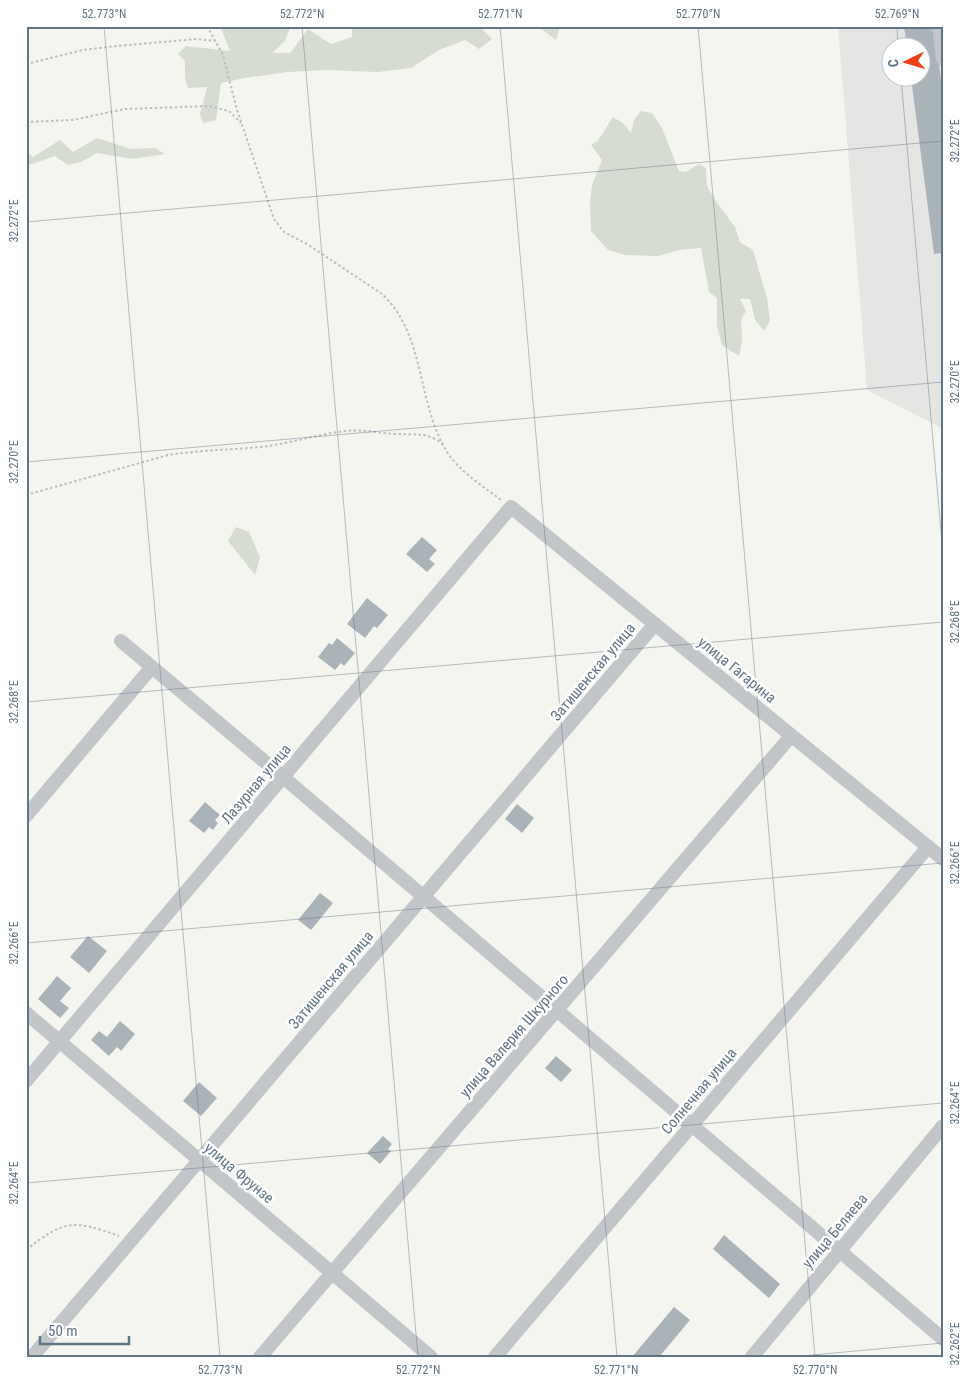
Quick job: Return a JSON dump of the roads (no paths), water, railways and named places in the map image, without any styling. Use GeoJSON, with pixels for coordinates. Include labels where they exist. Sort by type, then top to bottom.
{"type":"FeatureCollection","features":[{"type":"Feature","properties":{"kind":"street"},"geometry":{"type":"LineString","coordinates":[[939,26],[943,59]]}},
{"type":"Feature","properties":{"kind":"street","name":"улица Гагарина"},"geometry":{"type":"LineString","coordinates":[[511,507],[943,859]]}},
{"type":"Feature","properties":{"kind":"street","name":"Лазурная улица"},"geometry":{"type":"LineString","coordinates":[[26,1081],[511,507]]}},
{"type":"Feature","properties":{"kind":"street","name":"Затишенская улица"},"geometry":{"type":"LineString","coordinates":[[32,1357],[655,624]]}},
{"type":"Feature","properties":{"kind":"street"},"geometry":{"type":"LineString","coordinates":[[121,641],[424,896],[943,1339]]}},
{"type":"Feature","properties":{"kind":"street"},"geometry":{"type":"LineString","coordinates":[[26,816],[152,667]]}},
{"type":"Feature","properties":{"kind":"street","name":"улица Валерия Шкурного"},"geometry":{"type":"LineString","coordinates":[[260,1357],[791,736]]}},
{"type":"Feature","properties":{"kind":"street","name":"Солнечная улица"},"geometry":{"type":"LineString","coordinates":[[495,1357],[928,847]]}},
{"type":"Feature","properties":{"kind":"street","name":"улица Фрунзе"},"geometry":{"type":"LineString","coordinates":[[26,1013],[431,1357]]}},
{"type":"Feature","properties":{"kind":"street","name":"улица Беляева"},"geometry":{"type":"LineString","coordinates":[[752,1357],[943,1126]]}}]}
